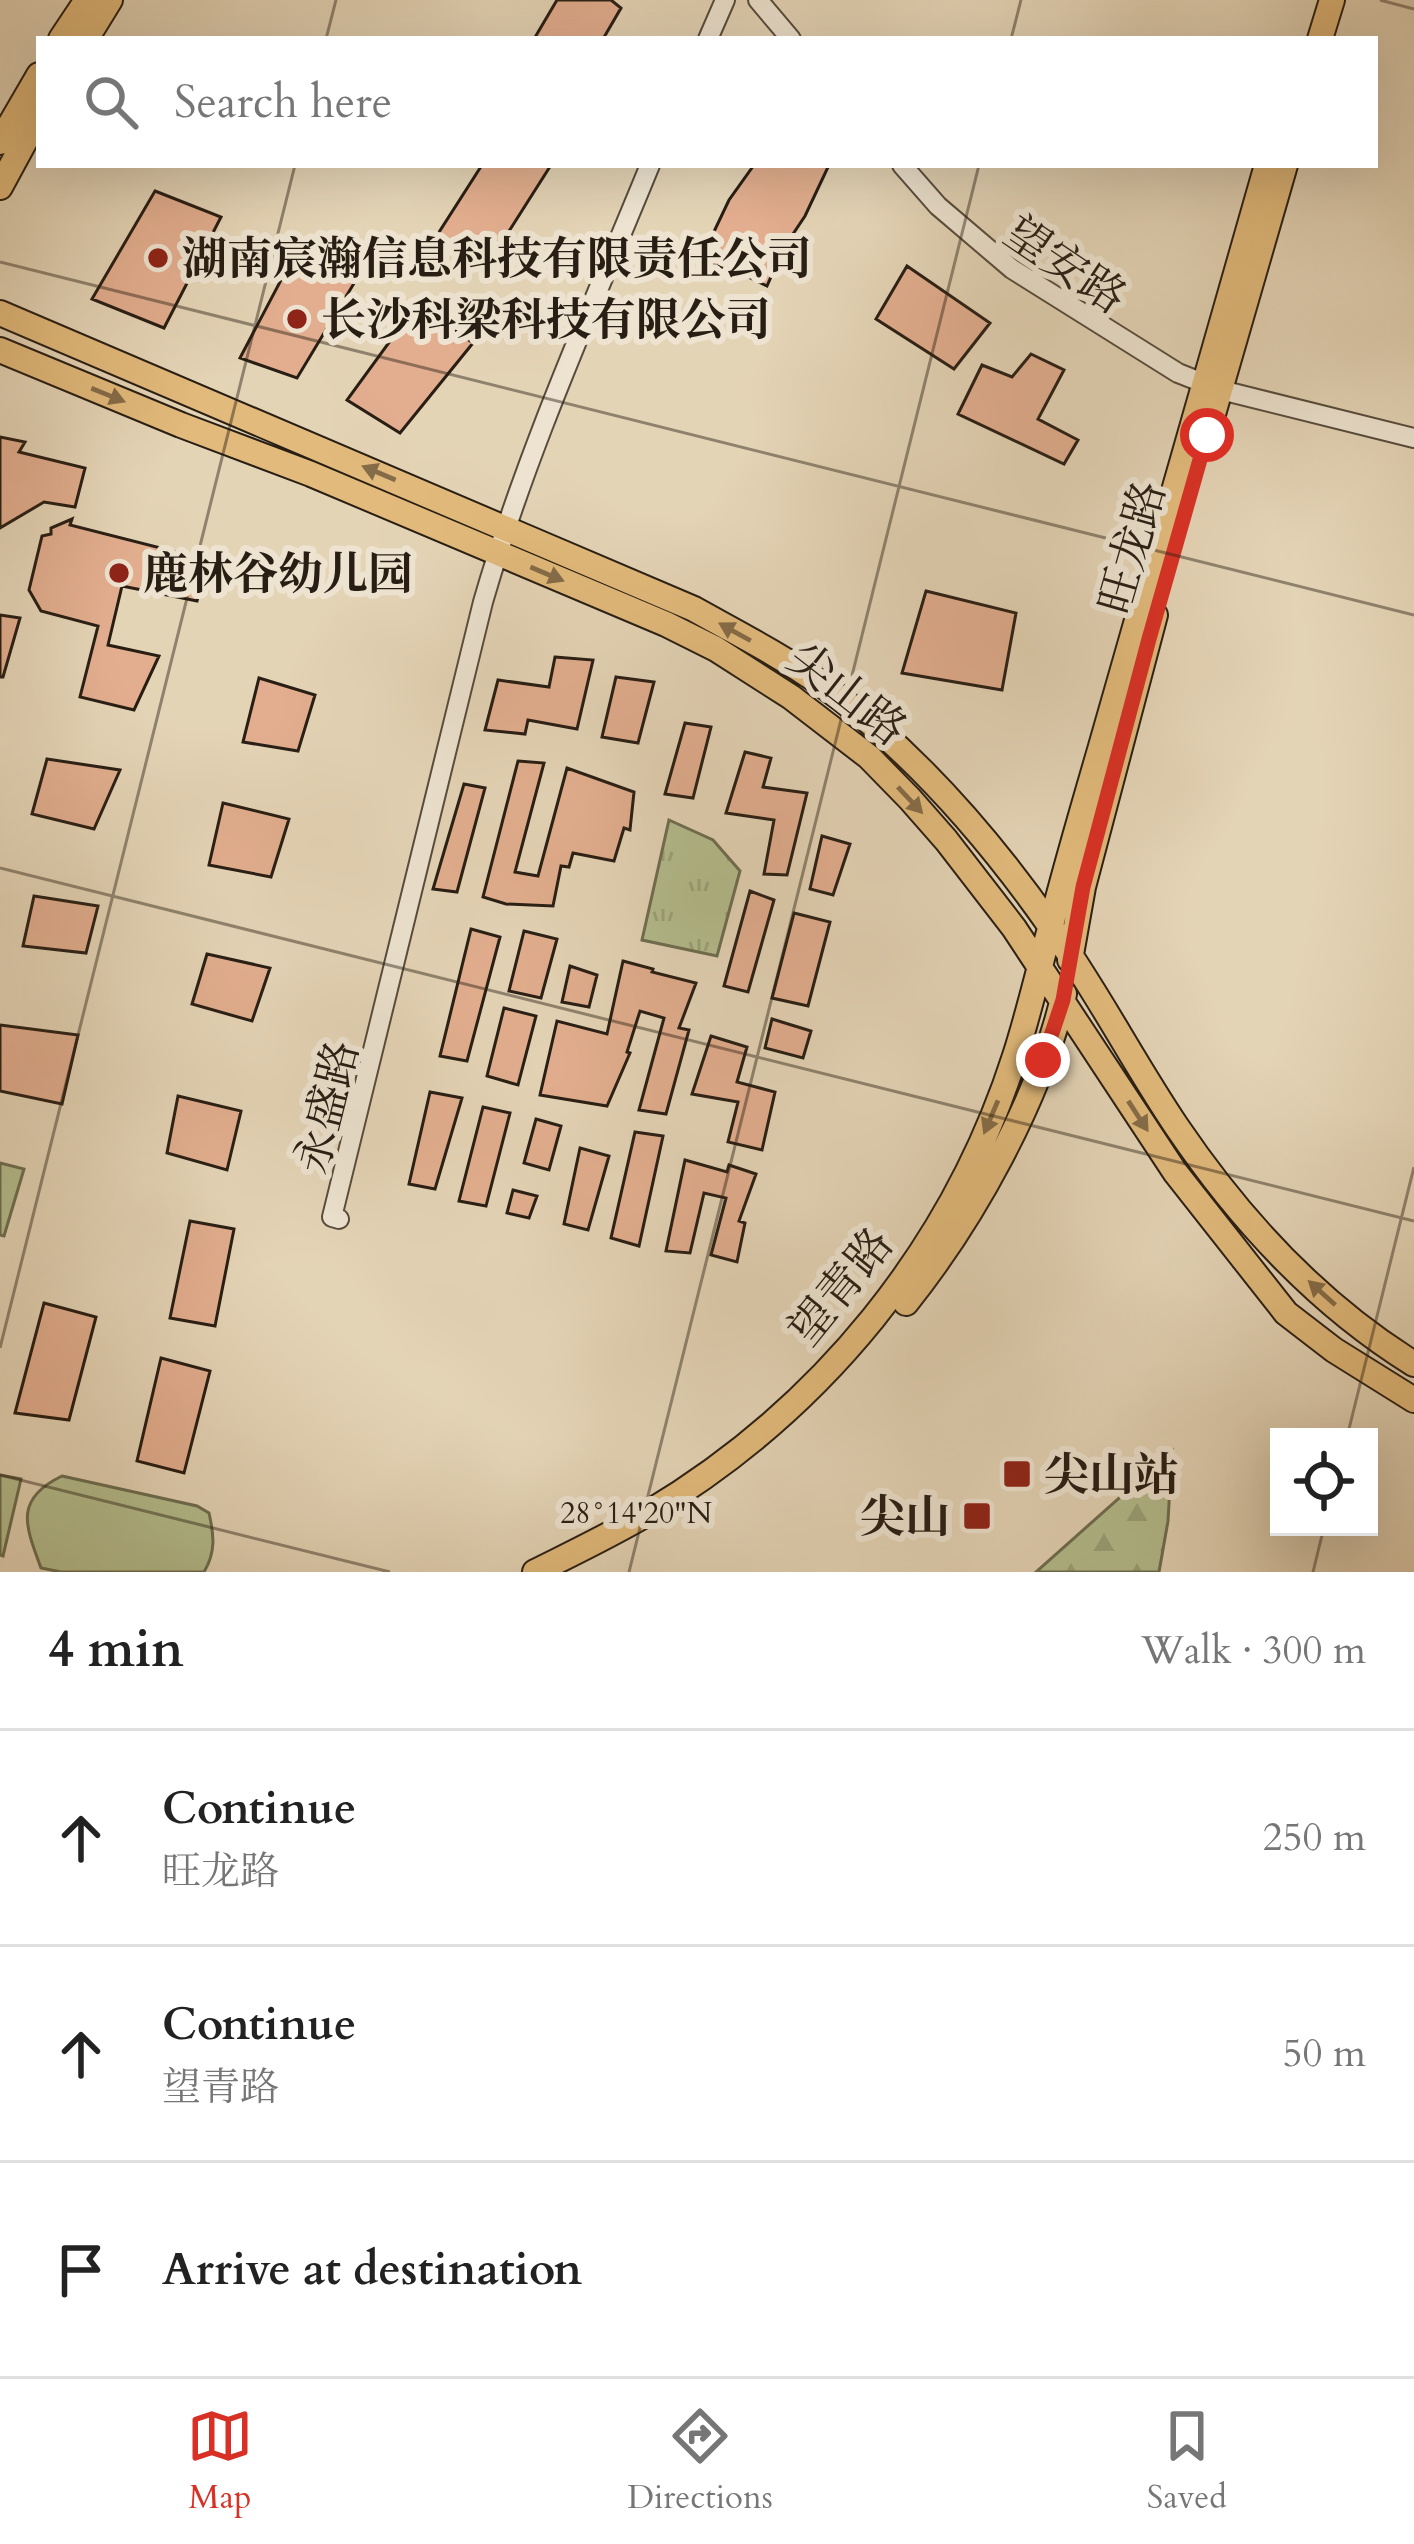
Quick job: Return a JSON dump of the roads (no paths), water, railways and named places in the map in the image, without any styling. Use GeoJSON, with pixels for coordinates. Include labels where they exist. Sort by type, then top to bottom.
{"type":"FeatureCollection","features":[{"type":"Feature","properties":{"kind":"main road"},"geometry":{"type":"LineString","coordinates":[[63,36],[87,0]]}},
{"type":"Feature","properties":{"kind":"main road"},"geometry":{"type":"LineString","coordinates":[[88,36],[110,0]]}},
{"type":"Feature","properties":{"kind":"main road"},"geometry":{"type":"LineString","coordinates":[[1305,36],[1315,0]]}},
{"type":"Feature","properties":{"kind":"main road"},"geometry":{"type":"LineString","coordinates":[[1321,36],[1332,0]]}},
{"type":"Feature","properties":{"kind":"main road"},"geometry":{"type":"LineString","coordinates":[[0,142],[36,80]]}},
{"type":"Feature","properties":{"kind":"main road"},"geometry":{"type":"LineString","coordinates":[[0,187],[36,121]]}},
{"type":"Feature","properties":{"kind":"main road","name":"旺龙路"},"geometry":{"type":"LineString","coordinates":[[1071,955],[1083,887],[1267,168]]}},
{"type":"Feature","properties":{"kind":"main road","name":"旺龙路"},"geometry":{"type":"LineString","coordinates":[[1050,925],[1284,168]]}},
{"type":"Feature","properties":{"kind":"main road","name":"尖山路"},"geometry":{"type":"LineString","coordinates":[[0,313],[694,609],[817,682],[933,784],[1023,888],[1071,955],[1174,1123],[1243,1214],[1324,1296],[1414,1364]]}},
{"type":"Feature","properties":{"kind":"main road","name":"尖山路"},"geometry":{"type":"LineString","coordinates":[[0,350],[311,474],[682,632],[760,676],[820,719],[868,757],[960,858],[1063,1000],[1175,1172],[1286,1313],[1334,1350],[1414,1400]]}},
{"type":"Feature","properties":{"kind":"main road","name":"望青路"},"geometry":{"type":"LineString","coordinates":[[535,1572],[650,1512],[742,1448],[812,1388],[882,1310],[934,1234],[979,1145],[1015,1058],[1050,925]]}},
{"type":"Feature","properties":{"kind":"main road","name":"望青路"},"geometry":{"type":"LineString","coordinates":[[571,1572],[666,1521],[747,1463],[806,1413],[876,1341],[964,1223],[1023,1107],[1063,1000],[1071,955]]}},
{"type":"Feature","properties":{"kind":"street"},"geometry":{"type":"LineString","coordinates":[[706,36],[721,0]]}},
{"type":"Feature","properties":{"kind":"street"},"geometry":{"type":"LineString","coordinates":[[758,0],[788,36]]}},
{"type":"Feature","properties":{"kind":"street"},"geometry":{"type":"LineString","coordinates":[[769,0],[799,36]]}},
{"type":"Feature","properties":{"kind":"street","name":"永盛路"},"geometry":{"type":"LineString","coordinates":[[501,555],[339,1219],[332,1217],[501,555],[652,168]]}},
{"type":"Feature","properties":{"kind":"street","name":"望安路"},"geometry":{"type":"LineString","coordinates":[[894,168],[955,233],[1008,276],[1174,380],[1212,392]]}},
{"type":"Feature","properties":{"kind":"street","name":"望安路"},"geometry":{"type":"LineString","coordinates":[[905,168],[938,206],[1012,269],[1212,392]]}},
{"type":"Feature","properties":{"kind":"street"},"geometry":{"type":"LineString","coordinates":[[1212,392],[1414,438]]}},
{"type":"Feature","properties":{"kind":"place","name":"湖南宸瀚信息科技有限责任公司"},"geometry":{"type":"Point","coordinates":[158,258]}},
{"type":"Feature","properties":{"kind":"place","name":"长沙科梁科技有限公司"},"geometry":{"type":"Point","coordinates":[297,319]}},
{"type":"Feature","properties":{"kind":"place","name":"鹿林谷幼儿园"},"geometry":{"type":"Point","coordinates":[119,573]}},
{"type":"Feature","properties":{"kind":"place","name":"尖山站"},"geometry":{"type":"Point","coordinates":[1017,1474]}},
{"type":"Feature","properties":{"kind":"place","name":"尖山"},"geometry":{"type":"Point","coordinates":[977,1516]}}]}
